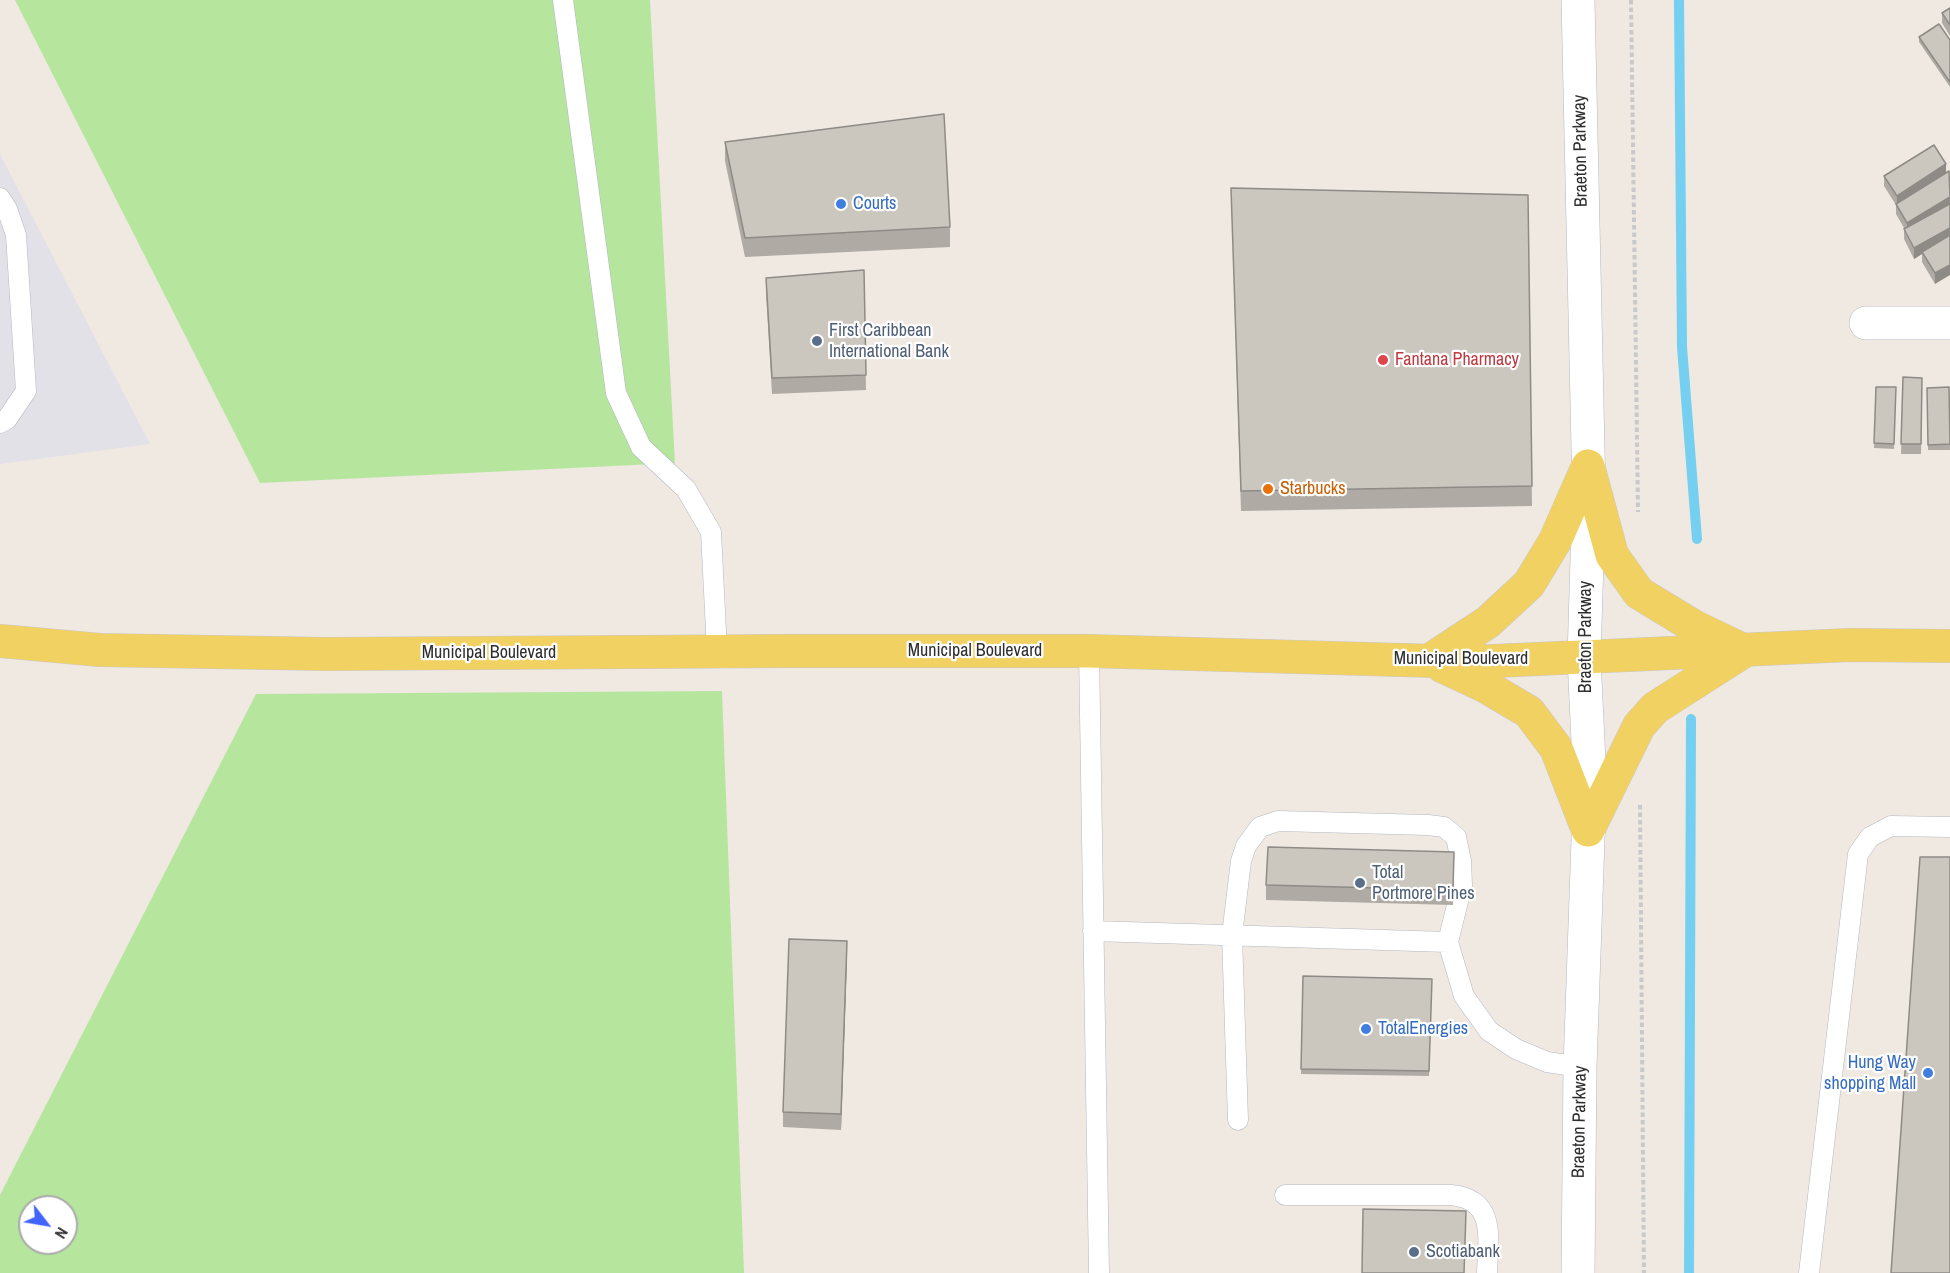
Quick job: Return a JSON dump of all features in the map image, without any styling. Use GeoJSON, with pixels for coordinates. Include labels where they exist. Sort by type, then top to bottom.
{"type":"FeatureCollection","features":[{"type":"Feature","properties":{"kind":"main road"},"geometry":{"type":"LineString","coordinates":[[1588,466],[1612,555],[1639,593],[1695,627],[1745,651]]}},
{"type":"Feature","properties":{"kind":"main road"},"geometry":{"type":"LineString","coordinates":[[1430,660],[1488,622],[1529,584],[1554,541],[1588,466]]}},
{"type":"Feature","properties":{"kind":"main road","name":"Municipal Boulevard"},"geometry":{"type":"LineString","coordinates":[[0,641],[100,650],[326,654],[1089,651],[1472,662],[1850,645],[1950,646]]}},
{"type":"Feature","properties":{"kind":"main road"},"geometry":{"type":"LineString","coordinates":[[1588,830],[1639,726],[1655,708],[1691,683],[1745,651]]}},
{"type":"Feature","properties":{"kind":"main road"},"geometry":{"type":"LineString","coordinates":[[1430,660],[1485,686],[1529,712],[1556,748],[1588,830]]}},
{"type":"Feature","properties":{"kind":"street","name":"Braeton Parkway"},"geometry":{"type":"LineString","coordinates":[[1578,0],[1588,466],[1584,658],[1590,783],[1580,1067],[1578,1273]]}},
{"type":"Feature","properties":{"kind":"street"},"geometry":{"type":"LineString","coordinates":[[1866,323],[1950,323]]}},
{"type":"Feature","properties":{"kind":"lane"},"geometry":{"type":"LineString","coordinates":[[563,0],[616,393],[641,447],[686,489],[711,532],[717,651]]}},
{"type":"Feature","properties":{"kind":"lane"},"geometry":{"type":"LineString","coordinates":[[0,198],[7,209],[16,235],[26,391],[7,419],[0,423]]}},
{"type":"Feature","properties":{"kind":"lane"},"geometry":{"type":"LineString","coordinates":[[1089,651],[1099,1273]]}},
{"type":"Feature","properties":{"kind":"lane"},"geometry":{"type":"LineString","coordinates":[[1238,1120],[1232,935],[1241,861],[1246,846],[1260,827],[1278,821],[1428,825],[1444,828],[1456,837],[1461,861],[1462,885],[1448,942],[1464,996],[1489,1030],[1516,1049],[1547,1062],[1580,1067]]}},
{"type":"Feature","properties":{"kind":"lane"},"geometry":{"type":"LineString","coordinates":[[1809,1273],[1857,854],[1870,837],[1891,826],[1950,827]]}},
{"type":"Feature","properties":{"kind":"lane"},"geometry":{"type":"LineString","coordinates":[[1093,931],[1448,942]]}},
{"type":"Feature","properties":{"kind":"lane"},"geometry":{"type":"LineString","coordinates":[[1285,1195],[1451,1195],[1468,1199],[1481,1210],[1488,1226],[1487,1273]]}},
{"type":"Feature","properties":{"kind":"shaded area"},"geometry":{"type":"Polygon","coordinates":[[[0,154],[150,444],[0,464],[0,154]]]}},
{"type":"Feature","properties":{"kind":"green space"},"geometry":{"type":"Polygon","coordinates":[[[15,0],[650,0],[675,463],[260,483],[15,0]]]}},
{"type":"Feature","properties":{"kind":"green space"},"geometry":{"type":"Polygon","coordinates":[[[722,691],[744,1273],[0,1273],[0,1195],[256,694],[722,691]]]}},
{"type":"Feature","properties":{"kind":"building"},"geometry":{"type":"Polygon","coordinates":[[[1950,8],[1950,25],[1942,13],[1950,8]]]}},
{"type":"Feature","properties":{"kind":"building"},"geometry":{"type":"Polygon","coordinates":[[[1939,24],[1950,40],[1950,82],[1919,37],[1939,24]]]}},
{"type":"Feature","properties":{"kind":"building","name":"Courts"},"geometry":{"type":"Polygon","coordinates":[[[944,114],[950,227],[745,238],[725,142],[944,114]]]}},
{"type":"Feature","properties":{"kind":"building"},"geometry":{"type":"Polygon","coordinates":[[[1934,145],[1946,164],[1897,196],[1884,176],[1934,145]]]}},
{"type":"Feature","properties":{"kind":"building"},"geometry":{"type":"Polygon","coordinates":[[[1949,171],[1950,197],[1907,223],[1896,204],[1949,171]]]}},
{"type":"Feature","properties":{"kind":"building","name":"Fantana Pharmacy"},"geometry":{"type":"Polygon","coordinates":[[[1231,188],[1528,195],[1532,486],[1241,491],[1231,188]]]}},
{"type":"Feature","properties":{"kind":"building"},"geometry":{"type":"Polygon","coordinates":[[[1950,204],[1950,228],[1914,248],[1904,229],[1950,204]]]}},
{"type":"Feature","properties":{"kind":"building"},"geometry":{"type":"Polygon","coordinates":[[[1950,235],[1950,265],[1935,273],[1922,252],[1950,235]]]}},
{"type":"Feature","properties":{"kind":"building","name":"First Caribbean International Bank"},"geometry":{"type":"Polygon","coordinates":[[[864,270],[866,375],[772,378],[766,278],[864,270]]]}},
{"type":"Feature","properties":{"kind":"building"},"geometry":{"type":"Polygon","coordinates":[[[1903,377],[1922,378],[1921,444],[1901,444],[1903,377]]]}},
{"type":"Feature","properties":{"kind":"building"},"geometry":{"type":"Polygon","coordinates":[[[1876,387],[1896,387],[1894,444],[1874,443],[1876,387]]]}},
{"type":"Feature","properties":{"kind":"building"},"geometry":{"type":"Polygon","coordinates":[[[1949,387],[1950,444],[1928,445],[1927,388],[1949,387]]]}},
{"type":"Feature","properties":{"kind":"building","name":"Total Portmore Pines"},"geometry":{"type":"Polygon","coordinates":[[[1268,847],[1454,852],[1453,890],[1266,885],[1268,847]]]}},
{"type":"Feature","properties":{"kind":"building","name":"Hung Way shopping Mall"},"geometry":{"type":"Polygon","coordinates":[[[1920,857],[1950,857],[1950,1273],[1891,1273],[1920,857]]]}},
{"type":"Feature","properties":{"kind":"building"},"geometry":{"type":"Polygon","coordinates":[[[789,939],[847,941],[841,1114],[783,1112],[789,939]]]}},
{"type":"Feature","properties":{"kind":"building","name":"TotalEnergies"},"geometry":{"type":"Polygon","coordinates":[[[1303,976],[1432,979],[1429,1071],[1301,1069],[1303,976]]]}},
{"type":"Feature","properties":{"kind":"building","name":"Scotiabank"},"geometry":{"type":"Polygon","coordinates":[[[1363,1209],[1466,1211],[1464,1273],[1362,1273],[1363,1209]]]}},
{"type":"Feature","properties":{"kind":"waterway"},"geometry":{"type":"LineString","coordinates":[[1679,0],[1682,347],[1697,539]]}},
{"type":"Feature","properties":{"kind":"waterway"},"geometry":{"type":"LineString","coordinates":[[1689,1273],[1691,719]]}},
{"type":"Feature","properties":{"kind":"place","name":"Courts"},"geometry":{"type":"Point","coordinates":[841,204]}},
{"type":"Feature","properties":{"kind":"place","name":"First Caribbean International Bank"},"geometry":{"type":"Point","coordinates":[817,341]}},
{"type":"Feature","properties":{"kind":"place","name":"Fantana Pharmacy"},"geometry":{"type":"Point","coordinates":[1383,360]}},
{"type":"Feature","properties":{"kind":"place","name":"Starbucks"},"geometry":{"type":"Point","coordinates":[1268,489]}},
{"type":"Feature","properties":{"kind":"place","name":"Total Portmore Pines"},"geometry":{"type":"Point","coordinates":[1360,883]}},
{"type":"Feature","properties":{"kind":"place","name":"TotalEnergies"},"geometry":{"type":"Point","coordinates":[1366,1029]}},
{"type":"Feature","properties":{"kind":"place","name":"Hung Way shopping Mall"},"geometry":{"type":"Point","coordinates":[1928,1073]}},
{"type":"Feature","properties":{"kind":"place","name":"Scotiabank"},"geometry":{"type":"Point","coordinates":[1414,1252]}}]}
